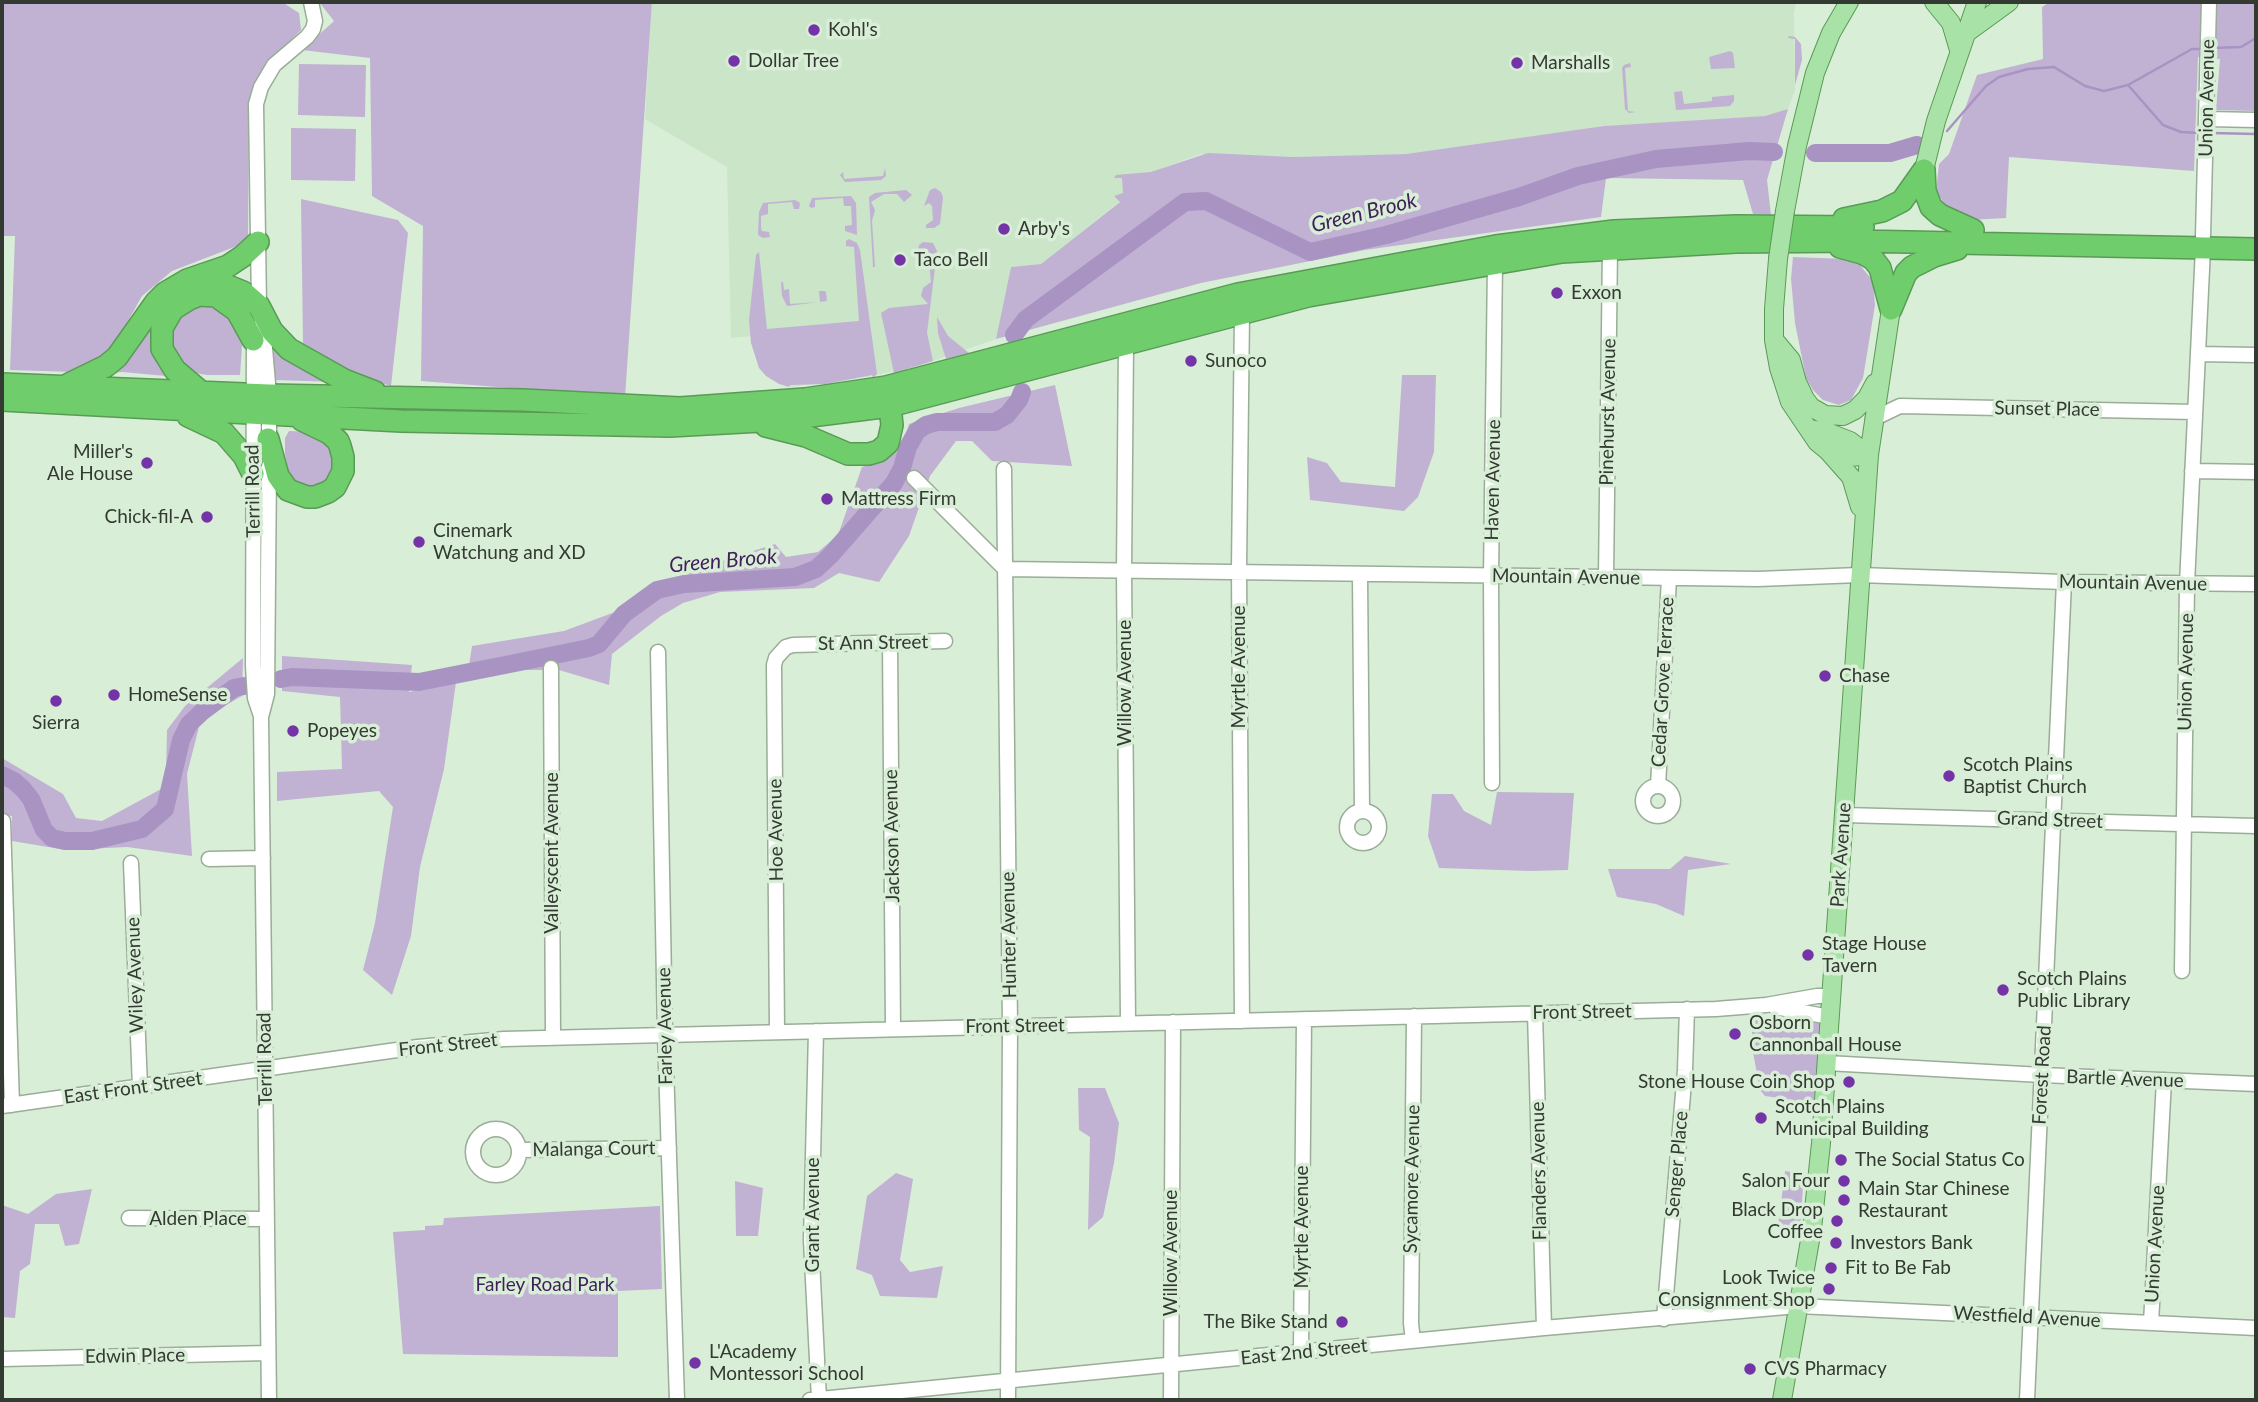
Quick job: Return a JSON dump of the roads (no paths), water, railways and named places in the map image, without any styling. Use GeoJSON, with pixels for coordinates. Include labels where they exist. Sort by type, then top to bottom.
{"type":"FeatureCollection","features":[{"type":"Feature","properties":{"kind":"highway"},"geometry":{"type":"LineString","coordinates":[[1828,234],[1846,219],[1882,211],[1902,201],[1926,160]]}},
{"type":"Feature","properties":{"kind":"highway"},"geometry":{"type":"LineString","coordinates":[[1926,160],[1925,191],[1931,207],[1973,238]]}},
{"type":"Feature","properties":{"kind":"highway"},"geometry":{"type":"LineString","coordinates":[[2,384],[201,392],[266,406],[624,426],[751,422],[890,406],[1004,366],[1238,294],[1496,246],[1614,232],[1736,226],[1828,234],[1973,238],[2203,242],[2256,237]]}},
{"type":"Feature","properties":{"kind":"highway"},"geometry":{"type":"LineString","coordinates":[[1035,357],[1126,343],[1308,296],[1496,262],[1610,247],[1736,242],[1828,234],[1873,259],[1884,278],[1891,309]]}},
{"type":"Feature","properties":{"kind":"highway"},"geometry":{"type":"LineString","coordinates":[[1891,309],[1906,273],[1912,267],[1973,238]]}},
{"type":"Feature","properties":{"kind":"highway"},"geometry":{"type":"LineString","coordinates":[[64,386],[106,366],[127,344],[165,293],[187,280],[228,266],[258,242]]}},
{"type":"Feature","properties":{"kind":"highway"},"geometry":{"type":"LineString","coordinates":[[2203,242],[2256,249]]}},
{"type":"Feature","properties":{"kind":"highway"},"geometry":{"type":"LineString","coordinates":[[187,280],[216,281],[243,292],[259,306],[272,331],[289,349],[344,380],[393,397]]}},
{"type":"Feature","properties":{"kind":"highway"},"geometry":{"type":"LineString","coordinates":[[201,392],[173,368],[162,349],[162,328],[173,309],[199,295],[216,296],[237,311],[253,340]]}},
{"type":"Feature","properties":{"kind":"highway"},"geometry":{"type":"LineString","coordinates":[[2,400],[173,409],[393,397],[680,408],[805,399],[872,390],[941,373],[1004,366]]}},
{"type":"Feature","properties":{"kind":"highway"},"geometry":{"type":"LineString","coordinates":[[266,406],[329,433],[338,441],[344,457],[343,471],[335,487],[315,497],[288,490],[278,477],[268,439]]}},
{"type":"Feature","properties":{"kind":"highway"},"geometry":{"type":"LineString","coordinates":[[751,422],[806,436],[848,454],[869,454],[879,451],[888,443],[892,425],[890,406]]}},
{"type":"Feature","properties":{"kind":"highway"},"geometry":{"type":"LineString","coordinates":[[173,409],[224,433],[244,456],[253,474]]}},
{"type":"Feature","properties":{"kind":"main road"},"geometry":{"type":"LineString","coordinates":[[1849,2],[1834,26],[1801,125],[1784,211],[1774,309],[1774,340],[1788,396],[1817,442],[1851,477],[1864,524]]}},
{"type":"Feature","properties":{"kind":"main road"},"geometry":{"type":"LineString","coordinates":[[1934,2],[1948,17],[1962,42]]}},
{"type":"Feature","properties":{"kind":"main road"},"geometry":{"type":"LineString","coordinates":[[1926,160],[1936,121],[1977,2]]}},
{"type":"Feature","properties":{"kind":"main road"},"geometry":{"type":"LineString","coordinates":[[1962,42],[2009,2]]}},
{"type":"Feature","properties":{"kind":"main road","name":"Park Avenue"},"geometry":{"type":"LineString","coordinates":[[1782,1400],[1812,1229],[1832,996],[1869,455],[1891,309]]}},
{"type":"Feature","properties":{"kind":"main road"},"geometry":{"type":"LineString","coordinates":[[1774,340],[1791,360],[1805,399],[1811,407],[1825,415],[1843,416],[1855,410],[1867,398],[1880,373]]}},
{"type":"Feature","properties":{"kind":"main road"},"geometry":{"type":"LineString","coordinates":[[1810,429],[1850,441],[1869,455]]}},
{"type":"Feature","properties":{"kind":"main road"},"geometry":{"type":"LineString","coordinates":[[1828,451],[1850,457],[1869,455]]}},
{"type":"Feature","properties":{"kind":"street","name":"Terrill Road"},"geometry":{"type":"LineString","coordinates":[[269,1400],[261,696],[253,474],[266,406],[253,340],[259,306],[254,125],[258,95],[274,65],[313,29],[316,20],[311,2]]}},
{"type":"Feature","properties":{"kind":"street","name":"Union Avenue"},"geometry":{"type":"LineString","coordinates":[[2182,971],[2187,584],[2203,242],[2209,2]]}},
{"type":"Feature","properties":{"kind":"street"},"geometry":{"type":"LineString","coordinates":[[2206,129],[2256,120]]}},
{"type":"Feature","properties":{"kind":"street","name":"Pinehurst Avenue"},"geometry":{"type":"LineString","coordinates":[[1606,577],[1610,247]]}},
{"type":"Feature","properties":{"kind":"street","name":"Haven Avenue"},"geometry":{"type":"LineString","coordinates":[[1492,783],[1496,262]]}},
{"type":"Feature","properties":{"kind":"street","name":"Terrill Road"},"geometry":{"type":"LineString","coordinates":[[259,306],[263,325],[268,439],[270,575],[260,664]]}},
{"type":"Feature","properties":{"kind":"street","name":"Myrtle Avenue"},"geometry":{"type":"LineString","coordinates":[[1242,313],[1239,573],[1242,1021]]}},
{"type":"Feature","properties":{"kind":"street","name":"Willow Avenue"},"geometry":{"type":"LineString","coordinates":[[1126,343],[1124,572],[1128,1023]]}},
{"type":"Feature","properties":{"kind":"street"},"geometry":{"type":"LineString","coordinates":[[2198,354],[2256,355]]}},
{"type":"Feature","properties":{"kind":"street"},"geometry":{"type":"LineString","coordinates":[[1880,373],[1887,396],[1900,406]]}},
{"type":"Feature","properties":{"kind":"street","name":"Sunset Place"},"geometry":{"type":"LineString","coordinates":[[1873,419],[1900,406],[2195,412]]}},
{"type":"Feature","properties":{"kind":"street","name":"Hunter Avenue"},"geometry":{"type":"LineString","coordinates":[[1004,469],[1010,1026],[1008,1400]]}},
{"type":"Feature","properties":{"kind":"street"},"geometry":{"type":"LineString","coordinates":[[2192,471],[2256,472]]}},
{"type":"Feature","properties":{"kind":"street"},"geometry":{"type":"LineString","coordinates":[[914,478],[1005,569]]}},
{"type":"Feature","properties":{"kind":"street","name":"Mountain Avenue"},"geometry":{"type":"LineString","coordinates":[[1005,569],[1768,579],[1859,575],[2064,582],[2256,584]]}},
{"type":"Feature","properties":{"kind":"street"},"geometry":{"type":"LineString","coordinates":[[1360,574],[1362,810]]}},
{"type":"Feature","properties":{"kind":"street","name":"Cedar Grove Terrace"},"geometry":{"type":"LineString","coordinates":[[1658,786],[1669,578]]}},
{"type":"Feature","properties":{"kind":"street","name":"Forest Road"},"geometry":{"type":"LineString","coordinates":[[2028,1400],[2064,582]]}},
{"type":"Feature","properties":{"kind":"street","name":"St Ann Street"},"geometry":{"type":"LineString","coordinates":[[800,644],[945,641]]}},
{"type":"Feature","properties":{"kind":"street","name":"Jackson Avenue"},"geometry":{"type":"LineString","coordinates":[[890,642],[893,1029]]}},
{"type":"Feature","properties":{"kind":"street","name":"Hoe Avenue"},"geometry":{"type":"LineString","coordinates":[[777,1032],[774,665],[776,658],[786,647],[800,644]]}},
{"type":"Feature","properties":{"kind":"street","name":"Farley Avenue"},"geometry":{"type":"LineString","coordinates":[[658,652],[665,1035],[677,1400]]}},
{"type":"Feature","properties":{"kind":"street","name":"Valleyscent Avenue"},"geometry":{"type":"LineString","coordinates":[[551,668],[553,1038]]}},
{"type":"Feature","properties":{"kind":"street","name":"Grand Street"},"geometry":{"type":"LineString","coordinates":[[1844,815],[2256,826]]}},
{"type":"Feature","properties":{"kind":"street"},"geometry":{"type":"LineString","coordinates":[[3,821],[7,1106]]}},
{"type":"Feature","properties":{"kind":"street"},"geometry":{"type":"LineString","coordinates":[[209,859],[263,858]]}},
{"type":"Feature","properties":{"kind":"street","name":"Wiley Avenue"},"geometry":{"type":"LineString","coordinates":[[131,863],[140,1087]]}},
{"type":"Feature","properties":{"kind":"street","name":"Front Street"},"geometry":{"type":"LineString","coordinates":[[265,1069],[463,1041],[1687,1009],[1766,1005],[1832,996]]}},
{"type":"Feature","properties":{"kind":"street","name":"Front Street"},"geometry":{"type":"LineString","coordinates":[[1766,1005],[1830,1017]]}},
{"type":"Feature","properties":{"kind":"street","name":"Senger Place"},"geometry":{"type":"LineString","coordinates":[[1664,1319],[1685,1070],[1687,1009]]}},
{"type":"Feature","properties":{"kind":"street","name":"Flanders Avenue"},"geometry":{"type":"LineString","coordinates":[[1535,1013],[1544,1328]]}},
{"type":"Feature","properties":{"kind":"street","name":"Sycamore Avenue"},"geometry":{"type":"LineString","coordinates":[[1413,1341],[1410,1323],[1414,1016]]}},
{"type":"Feature","properties":{"kind":"street","name":"Myrtle Avenue"},"geometry":{"type":"LineString","coordinates":[[1301,1351],[1304,1019]]}},
{"type":"Feature","properties":{"kind":"street","name":"Willow Avenue"},"geometry":{"type":"LineString","coordinates":[[1171,1400],[1173,1022]]}},
{"type":"Feature","properties":{"kind":"street","name":"Grant Avenue"},"geometry":{"type":"LineString","coordinates":[[815,1400],[811,1240],[816,1031]]}},
{"type":"Feature","properties":{"kind":"street","name":"Bartle Avenue"},"geometry":{"type":"LineString","coordinates":[[1827,1063],[2042,1076],[2256,1084]]}},
{"type":"Feature","properties":{"kind":"street","name":"East Front Street"},"geometry":{"type":"LineString","coordinates":[[7,1106],[265,1069]]}},
{"type":"Feature","properties":{"kind":"street","name":"Union Avenue"},"geometry":{"type":"LineString","coordinates":[[2151,1323],[2164,1080]]}},
{"type":"Feature","properties":{"kind":"street","name":"Malanga Court"},"geometry":{"type":"LineString","coordinates":[[519,1150],[668,1148]]}},
{"type":"Feature","properties":{"kind":"street","name":"Alden Place"},"geometry":{"type":"LineString","coordinates":[[129,1218],[267,1219]]}},
{"type":"Feature","properties":{"kind":"street","name":"East 2nd Street"},"geometry":{"type":"LineString","coordinates":[[815,1400],[913,1395],[1007,1380],[1798,1306]]}},
{"type":"Feature","properties":{"kind":"street","name":"Westfield Avenue"},"geometry":{"type":"LineString","coordinates":[[1798,1306],[2256,1328]]}},
{"type":"Feature","properties":{"kind":"street","name":"Edwin Place"},"geometry":{"type":"LineString","coordinates":[[2,1359],[268,1353]]}},
{"type":"Feature","properties":{"kind":"waterway","name":"Green Brook"},"geometry":{"type":"LineString","coordinates":[[2213,48],[2241,47],[2256,38]]}},
{"type":"Feature","properties":{"kind":"waterway","name":"Green Brook"},"geometry":{"type":"LineString","coordinates":[[1947,131],[1986,86],[1999,77],[2028,69],[2054,67],[2085,86],[2104,91],[2128,85],[2192,49],[2203,49]]}},
{"type":"Feature","properties":{"kind":"waterway"},"geometry":{"type":"LineString","coordinates":[[2128,85],[2163,125],[2181,132],[2200,133]]}},
{"type":"Feature","properties":{"kind":"waterway"},"geometry":{"type":"LineString","coordinates":[[2211,133],[2256,134]]}},
{"type":"Feature","properties":{"kind":"waterway","name":"Green Brook"},"geometry":{"type":"LineString","coordinates":[[1815,153],[1890,153],[1917,145]]}},
{"type":"Feature","properties":{"kind":"waterway","name":"Green Brook"},"geometry":{"type":"LineString","coordinates":[[1014,335],[1026,319],[1185,202],[1206,201],[1310,252],[1386,235],[1519,197],[1578,176],[1656,159],[1749,151],[1774,152]]}},
{"type":"Feature","properties":{"kind":"waterway","name":"Green Brook"},"geometry":{"type":"LineString","coordinates":[[281,679],[292,677],[419,682],[589,648],[599,644],[624,614],[657,590],[684,584],[795,577],[816,569],[894,483],[917,431],[937,422],[995,422],[1007,415],[1022,392]]}},
{"type":"Feature","properties":{"kind":"waterway","name":"Green Brook"},"geometry":{"type":"LineString","coordinates":[[2,775],[14,781],[31,799],[44,830],[52,838],[92,841],[142,829],[165,809],[181,740],[189,724],[234,688],[244,686]]}},
{"type":"Feature","properties":{"kind":"place","name":"Kohl's"},"geometry":{"type":"Point","coordinates":[814,30]}},
{"type":"Feature","properties":{"kind":"place","name":"Dollar Tree"},"geometry":{"type":"Point","coordinates":[734,61]}},
{"type":"Feature","properties":{"kind":"place","name":"Marshalls"},"geometry":{"type":"Point","coordinates":[1517,63]}},
{"type":"Feature","properties":{"kind":"place","name":"Arby's"},"geometry":{"type":"Point","coordinates":[1004,229]}},
{"type":"Feature","properties":{"kind":"place","name":"Taco Bell"},"geometry":{"type":"Point","coordinates":[900,260]}},
{"type":"Feature","properties":{"kind":"place","name":"Exxon"},"geometry":{"type":"Point","coordinates":[1557,293]}},
{"type":"Feature","properties":{"kind":"place","name":"Sunoco"},"geometry":{"type":"Point","coordinates":[1191,361]}},
{"type":"Feature","properties":{"kind":"place","name":"Miller's Ale House"},"geometry":{"type":"Point","coordinates":[147,463]}},
{"type":"Feature","properties":{"kind":"place","name":"Mattress Firm"},"geometry":{"type":"Point","coordinates":[827,499]}},
{"type":"Feature","properties":{"kind":"place","name":"Chick-fil-A"},"geometry":{"type":"Point","coordinates":[207,517]}},
{"type":"Feature","properties":{"kind":"place","name":"Cinemark Watchung and XD"},"geometry":{"type":"Point","coordinates":[419,542]}},
{"type":"Feature","properties":{"kind":"place","name":"Chase"},"geometry":{"type":"Point","coordinates":[1825,676]}},
{"type":"Feature","properties":{"kind":"place","name":"HomeSense"},"geometry":{"type":"Point","coordinates":[114,695]}},
{"type":"Feature","properties":{"kind":"place","name":"Sierra"},"geometry":{"type":"Point","coordinates":[56,701]}},
{"type":"Feature","properties":{"kind":"place","name":"Popeyes"},"geometry":{"type":"Point","coordinates":[293,731]}},
{"type":"Feature","properties":{"kind":"place","name":"Scotch Plains Baptist Church"},"geometry":{"type":"Point","coordinates":[1949,776]}},
{"type":"Feature","properties":{"kind":"place","name":"Stage House Tavern"},"geometry":{"type":"Point","coordinates":[1808,955]}},
{"type":"Feature","properties":{"kind":"place","name":"Scotch Plains Public Library"},"geometry":{"type":"Point","coordinates":[2003,990]}},
{"type":"Feature","properties":{"kind":"place","name":"Osborn Cannonball House"},"geometry":{"type":"Point","coordinates":[1735,1034]}},
{"type":"Feature","properties":{"kind":"place","name":"Stone House Coin Shop"},"geometry":{"type":"Point","coordinates":[1849,1082]}},
{"type":"Feature","properties":{"kind":"place","name":"Scotch Plains Municipal Building"},"geometry":{"type":"Point","coordinates":[1761,1118]}},
{"type":"Feature","properties":{"kind":"place","name":"The Social Status Co"},"geometry":{"type":"Point","coordinates":[1841,1160]}},
{"type":"Feature","properties":{"kind":"place","name":"Salon Four"},"geometry":{"type":"Point","coordinates":[1844,1181]}},
{"type":"Feature","properties":{"kind":"place","name":"Main Star Chinese Restaurant"},"geometry":{"type":"Point","coordinates":[1844,1200]}},
{"type":"Feature","properties":{"kind":"place","name":"Black Drop Coffee"},"geometry":{"type":"Point","coordinates":[1837,1221]}},
{"type":"Feature","properties":{"kind":"place","name":"Investors Bank"},"geometry":{"type":"Point","coordinates":[1836,1243]}},
{"type":"Feature","properties":{"kind":"place","name":"Fit to Be Fab"},"geometry":{"type":"Point","coordinates":[1831,1268]}},
{"type":"Feature","properties":{"kind":"place","name":"Look Twice Consignment Shop"},"geometry":{"type":"Point","coordinates":[1829,1289]}},
{"type":"Feature","properties":{"kind":"place","name":"The Bike Stand"},"geometry":{"type":"Point","coordinates":[1342,1322]}},
{"type":"Feature","properties":{"kind":"place","name":"L'Academy Montessori School"},"geometry":{"type":"Point","coordinates":[695,1363]}},
{"type":"Feature","properties":{"kind":"place","name":"CVS Pharmacy"},"geometry":{"type":"Point","coordinates":[1750,1369]}},
{"type":"Feature","properties":{"kind":"park label","name":"Farley Road Park"},"geometry":{"type":"Point","coordinates":[545,1285]}}]}
